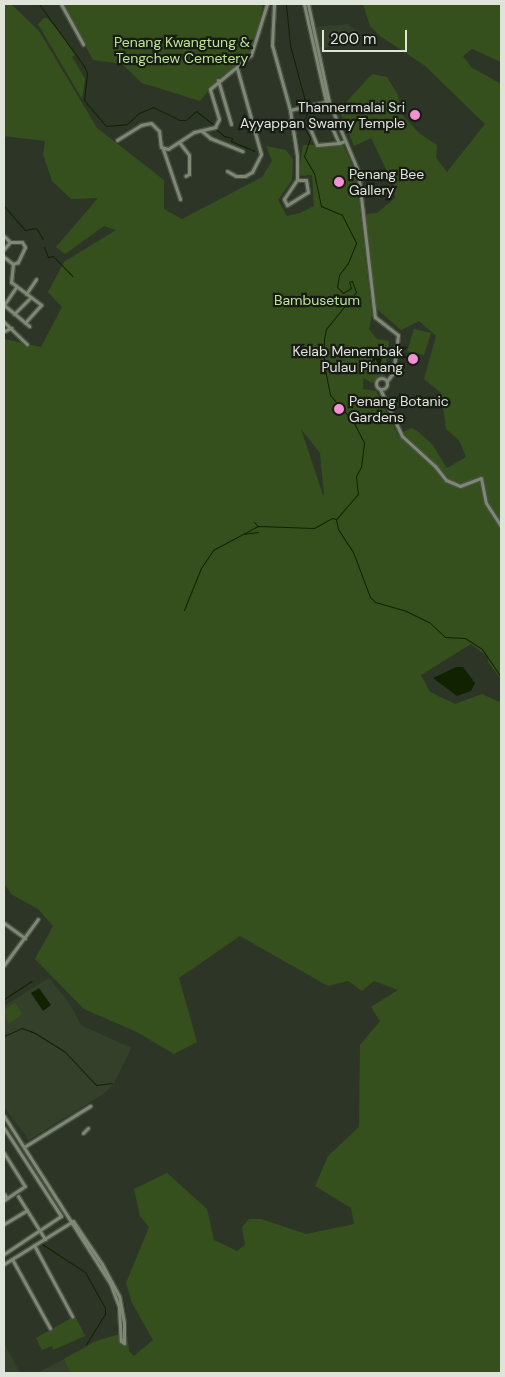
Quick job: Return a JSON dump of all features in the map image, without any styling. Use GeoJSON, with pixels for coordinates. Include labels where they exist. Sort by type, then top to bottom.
{"type":"FeatureCollection","features":[{"type":"Feature","properties":{"kind":"street"},"geometry":{"type":"LineString","coordinates":[[61,4],[83,44]]}},
{"type":"Feature","properties":{"kind":"street"},"geometry":{"type":"LineString","coordinates":[[163,149],[168,149],[202,131],[215,127],[219,119],[210,89],[218,79],[237,68],[256,46],[267,4]]}},
{"type":"Feature","properties":{"kind":"street"},"geometry":{"type":"LineString","coordinates":[[274,4],[272,45],[290,110],[297,156],[297,180],[284,199],[285,204],[292,205],[308,192],[306,180],[297,180]]}},
{"type":"Feature","properties":{"kind":"street"},"geometry":{"type":"LineString","coordinates":[[308,4],[328,102],[360,180],[375,317],[396,331],[398,339],[393,373],[387,381],[387,388],[380,389]]}},
{"type":"Feature","properties":{"kind":"street"},"geometry":{"type":"LineString","coordinates":[[226,170],[236,176],[245,176],[252,172],[261,154],[237,68]]}},
{"type":"Feature","properties":{"kind":"street"},"geometry":{"type":"LineString","coordinates":[[218,79],[231,124]]}},
{"type":"Feature","properties":{"kind":"street"},"geometry":{"type":"LineString","coordinates":[[290,110],[328,102]]}},
{"type":"Feature","properties":{"kind":"street"},"geometry":{"type":"LineString","coordinates":[[339,143],[331,123],[309,126],[318,145],[339,143],[345,141]]}},
{"type":"Feature","properties":{"kind":"street"},"geometry":{"type":"LineString","coordinates":[[117,140],[143,124],[151,124],[159,131],[166,155],[168,173],[180,199]]}},
{"type":"Feature","properties":{"kind":"street"},"geometry":{"type":"LineString","coordinates":[[202,131],[210,138],[243,151]]}},
{"type":"Feature","properties":{"kind":"street"},"geometry":{"type":"LineString","coordinates":[[179,142],[189,155],[189,174],[185,176]]}},
{"type":"Feature","properties":{"kind":"street"},"geometry":{"type":"LineString","coordinates":[[166,155],[168,149]]}},
{"type":"Feature","properties":{"kind":"street"},"geometry":{"type":"LineString","coordinates":[[4,236],[10,242],[22,242],[25,246],[18,262],[13,264]]}},
{"type":"Feature","properties":{"kind":"street"},"geometry":{"type":"LineString","coordinates":[[4,249],[10,242]]}},
{"type":"Feature","properties":{"kind":"street"},"geometry":{"type":"LineString","coordinates":[[4,257],[13,264]]}},
{"type":"Feature","properties":{"kind":"street"},"geometry":{"type":"LineString","coordinates":[[13,264],[10,278],[16,287],[41,306],[25,323]]}},
{"type":"Feature","properties":{"kind":"street"},"geometry":{"type":"LineString","coordinates":[[26,294],[36,279]]}},
{"type":"Feature","properties":{"kind":"street"},"geometry":{"type":"LineString","coordinates":[[16,287],[4,305],[29,326]]}},
{"type":"Feature","properties":{"kind":"street"},"geometry":{"type":"LineString","coordinates":[[14,314],[31,297]]}},
{"type":"Feature","properties":{"kind":"street"},"geometry":{"type":"LineString","coordinates":[[4,322],[27,344]]}},
{"type":"Feature","properties":{"kind":"street"},"geometry":{"type":"LineString","coordinates":[[4,331],[11,328]]}},
{"type":"Feature","properties":{"kind":"street"},"geometry":{"type":"LineString","coordinates":[[387,381],[382,378],[377,381],[402,436],[435,466],[446,480],[460,486],[481,478],[486,503],[501,526]]}},
{"type":"Feature","properties":{"kind":"street"},"geometry":{"type":"LineString","coordinates":[[4,964],[38,919]]}},
{"type":"Feature","properties":{"kind":"street"},"geometry":{"type":"LineString","coordinates":[[4,923],[25,938]]}},
{"type":"Feature","properties":{"kind":"street"},"geometry":{"type":"LineString","coordinates":[[24,1146],[90,1106]]}},
{"type":"Feature","properties":{"kind":"street"},"geometry":{"type":"LineString","coordinates":[[4,1116],[102,1264],[119,1296],[124,1344],[121,1341],[119,1307],[110,1283],[73,1221]]}},
{"type":"Feature","properties":{"kind":"street"},"geometry":{"type":"LineString","coordinates":[[4,1128],[61,1218],[4,1254]]}},
{"type":"Feature","properties":{"kind":"street"},"geometry":{"type":"LineString","coordinates":[[84,1133],[88,1128]]}},
{"type":"Feature","properties":{"kind":"street"},"geometry":{"type":"LineString","coordinates":[[4,1154],[25,1186],[5,1199],[4,1194]]}},
{"type":"Feature","properties":{"kind":"street"},"geometry":{"type":"LineString","coordinates":[[18,1196],[45,1238]]}},
{"type":"Feature","properties":{"kind":"street"},"geometry":{"type":"LineString","coordinates":[[4,1224],[27,1210]]}},
{"type":"Feature","properties":{"kind":"street"},"geometry":{"type":"LineString","coordinates":[[4,1264],[73,1221]]}},
{"type":"Feature","properties":{"kind":"street"},"geometry":{"type":"LineString","coordinates":[[34,1245],[72,1316]]}},
{"type":"Feature","properties":{"kind":"street"},"geometry":{"type":"LineString","coordinates":[[12,1259],[50,1328]]}},
{"type":"Feature","properties":{"kind":"shaded area"},"geometry":{"type":"Polygon","coordinates":[[[348,24],[357,32],[320,51],[315,27],[348,24]]]}},
{"type":"Feature","properties":{"kind":"shaded area"},"geometry":{"type":"Polygon","coordinates":[[[374,354],[379,359],[379,355],[382,357],[380,370],[367,366],[369,361],[378,364],[375,359],[375,362],[372,361],[374,354]]]}},
{"type":"Feature","properties":{"kind":"shaded area"},"geometry":{"type":"Polygon","coordinates":[[[456,667],[463,667],[475,683],[471,691],[457,696],[433,678],[456,667]]]}},
{"type":"Feature","properties":{"kind":"shaded area"},"geometry":{"type":"Polygon","coordinates":[[[49,978],[70,1004],[81,1025],[131,1048],[114,1083],[106,1092],[29,1140],[4,1107],[4,1006],[49,978]]]}},
{"type":"Feature","properties":{"kind":"shaded area"},"geometry":{"type":"Polygon","coordinates":[[[39,988],[51,1005],[43,1011],[31,993],[39,988]]]}},
{"type":"Feature","properties":{"kind":"shaded area"},"geometry":{"type":"Polygon","coordinates":[[[4,1343],[20,1373],[4,1373],[4,1343]]]}},
{"type":"Feature","properties":{"kind":"shaded area"},"geometry":{"type":"Polygon","coordinates":[[[64,1359],[70,1373],[37,1373],[64,1359]]]}},
{"type":"Feature","properties":{"kind":"green space","name":"Bambusetum"},"geometry":{"type":"Polygon","coordinates":[[[4,4],[11,4],[39,31],[97,128],[164,180],[164,209],[182,219],[262,177],[272,161],[266,146],[286,150],[293,160],[292,180],[278,200],[287,216],[300,213],[314,206],[312,175],[298,176],[303,145],[343,144],[356,174],[372,314],[369,329],[377,339],[389,341],[385,376],[379,377],[373,383],[363,378],[363,389],[376,391],[398,435],[411,428],[416,430],[432,444],[447,468],[466,457],[459,440],[446,429],[441,393],[424,379],[436,336],[419,321],[401,330],[377,309],[364,214],[377,213],[395,198],[393,183],[371,138],[354,146],[339,110],[372,74],[387,77],[398,95],[402,115],[419,133],[437,145],[436,158],[447,172],[485,124],[424,65],[380,36],[370,26],[363,4],[501,4],[501,62],[472,49],[463,56],[471,67],[501,84],[501,679],[488,662],[488,657],[471,644],[421,675],[430,692],[455,704],[482,694],[499,702],[501,700],[501,1373],[70,1373],[64,1359],[96,1341],[127,1332],[129,1351],[134,1356],[153,1340],[132,1303],[126,1283],[149,1227],[140,1216],[134,1189],[167,1173],[207,1209],[214,1240],[237,1251],[245,1245],[242,1227],[249,1219],[261,1219],[306,1234],[354,1224],[351,1208],[315,1186],[328,1156],[359,1127],[360,1045],[380,1021],[371,1007],[398,990],[374,981],[362,991],[348,981],[328,986],[240,936],[179,978],[197,1042],[174,1054],[137,1032],[84,1009],[35,959],[53,926],[38,909],[11,894],[4,883],[4,339],[41,347],[62,307],[48,292],[64,262],[116,230],[104,226],[65,254],[56,247],[98,198],[71,199],[52,181],[43,154],[45,141],[4,136],[4,4]],[[301,429],[324,495],[320,453],[301,429]]]}},
{"type":"Feature","properties":{"kind":"green space","name":"Penang Kwangtung & Tengchew Cemetery"},"geometry":{"type":"Polygon","coordinates":[[[63,4],[263,4],[253,54],[219,78],[200,101],[142,83],[122,64],[93,60],[63,4]]]}},
{"type":"Feature","properties":{"kind":"green space"},"geometry":{"type":"Polygon","coordinates":[[[44,18],[47,18],[57,29],[75,55],[72,57],[85,79],[82,99],[38,24],[44,18]]]}},
{"type":"Feature","properties":{"kind":"green space"},"geometry":{"type":"Polygon","coordinates":[[[414,329],[431,333],[424,355],[407,351],[414,329]]]}},
{"type":"Feature","properties":{"kind":"green space"},"geometry":{"type":"Polygon","coordinates":[[[15,1003],[22,1014],[8,1024],[4,1010],[15,1003]]]}},
{"type":"Feature","properties":{"kind":"green space"},"geometry":{"type":"Polygon","coordinates":[[[75,1316],[85,1336],[53,1350],[52,1346],[42,1350],[36,1338],[75,1316]]]}},
{"type":"Feature","properties":{"kind":"waterway"},"geometry":{"type":"LineString","coordinates":[[39,4],[84,66],[87,73],[84,100],[106,126],[127,124],[139,113],[153,107],[180,120],[186,120],[196,111],[214,125]]}},
{"type":"Feature","properties":{"kind":"waterway"},"geometry":{"type":"LineString","coordinates":[[286,4],[290,45],[308,112],[302,124],[310,138],[304,156],[314,173],[321,206],[342,215],[356,243],[348,263],[339,275],[337,287],[343,293],[351,288],[349,282],[352,281],[356,292],[326,329],[324,339],[324,364],[330,395],[354,423],[364,443],[361,467],[356,476],[358,494],[336,519],[338,529],[353,552],[370,597],[375,602],[406,611],[429,622],[445,637],[465,638],[482,649],[501,677]]}},
{"type":"Feature","properties":{"kind":"waterway"},"geometry":{"type":"LineString","coordinates":[[216,129],[224,136],[232,138],[231,141],[254,151]]}},
{"type":"Feature","properties":{"kind":"waterway"},"geometry":{"type":"LineString","coordinates":[[4,206],[25,230],[36,228],[43,239]]}},
{"type":"Feature","properties":{"kind":"waterway"},"geometry":{"type":"LineString","coordinates":[[44,247],[48,257],[53,256],[72,276]]}},
{"type":"Feature","properties":{"kind":"waterway"},"geometry":{"type":"LineString","coordinates":[[184,610],[201,568],[213,550],[258,526],[314,528],[332,518],[336,519]]}},
{"type":"Feature","properties":{"kind":"waterway"},"geometry":{"type":"LineString","coordinates":[[254,522],[258,526]]}},
{"type":"Feature","properties":{"kind":"waterway"},"geometry":{"type":"LineString","coordinates":[[243,534],[258,532]]}},
{"type":"Feature","properties":{"kind":"waterway"},"geometry":{"type":"LineString","coordinates":[[4,999],[32,981]]}},
{"type":"Feature","properties":{"kind":"waterway"},"geometry":{"type":"LineString","coordinates":[[4,1036],[22,1028],[35,1033],[64,1051],[96,1085],[112,1083]]}},
{"type":"Feature","properties":{"kind":"waterway"},"geometry":{"type":"LineString","coordinates":[[42,1244],[85,1272],[105,1308],[105,1314],[86,1345]]}},
{"type":"Feature","properties":{"kind":"place","name":"Thannermalai Sri Ayyappan Swamy Temple"},"geometry":{"type":"Point","coordinates":[415,115]}},
{"type":"Feature","properties":{"kind":"place","name":"Penang Bee Gallery"},"geometry":{"type":"Point","coordinates":[339,182]}},
{"type":"Feature","properties":{"kind":"place","name":"Kelab Menembak Pulau Pinang"},"geometry":{"type":"Point","coordinates":[413,359]}},
{"type":"Feature","properties":{"kind":"place","name":"Penang Botanic Gardens"},"geometry":{"type":"Point","coordinates":[339,409]}}]}
